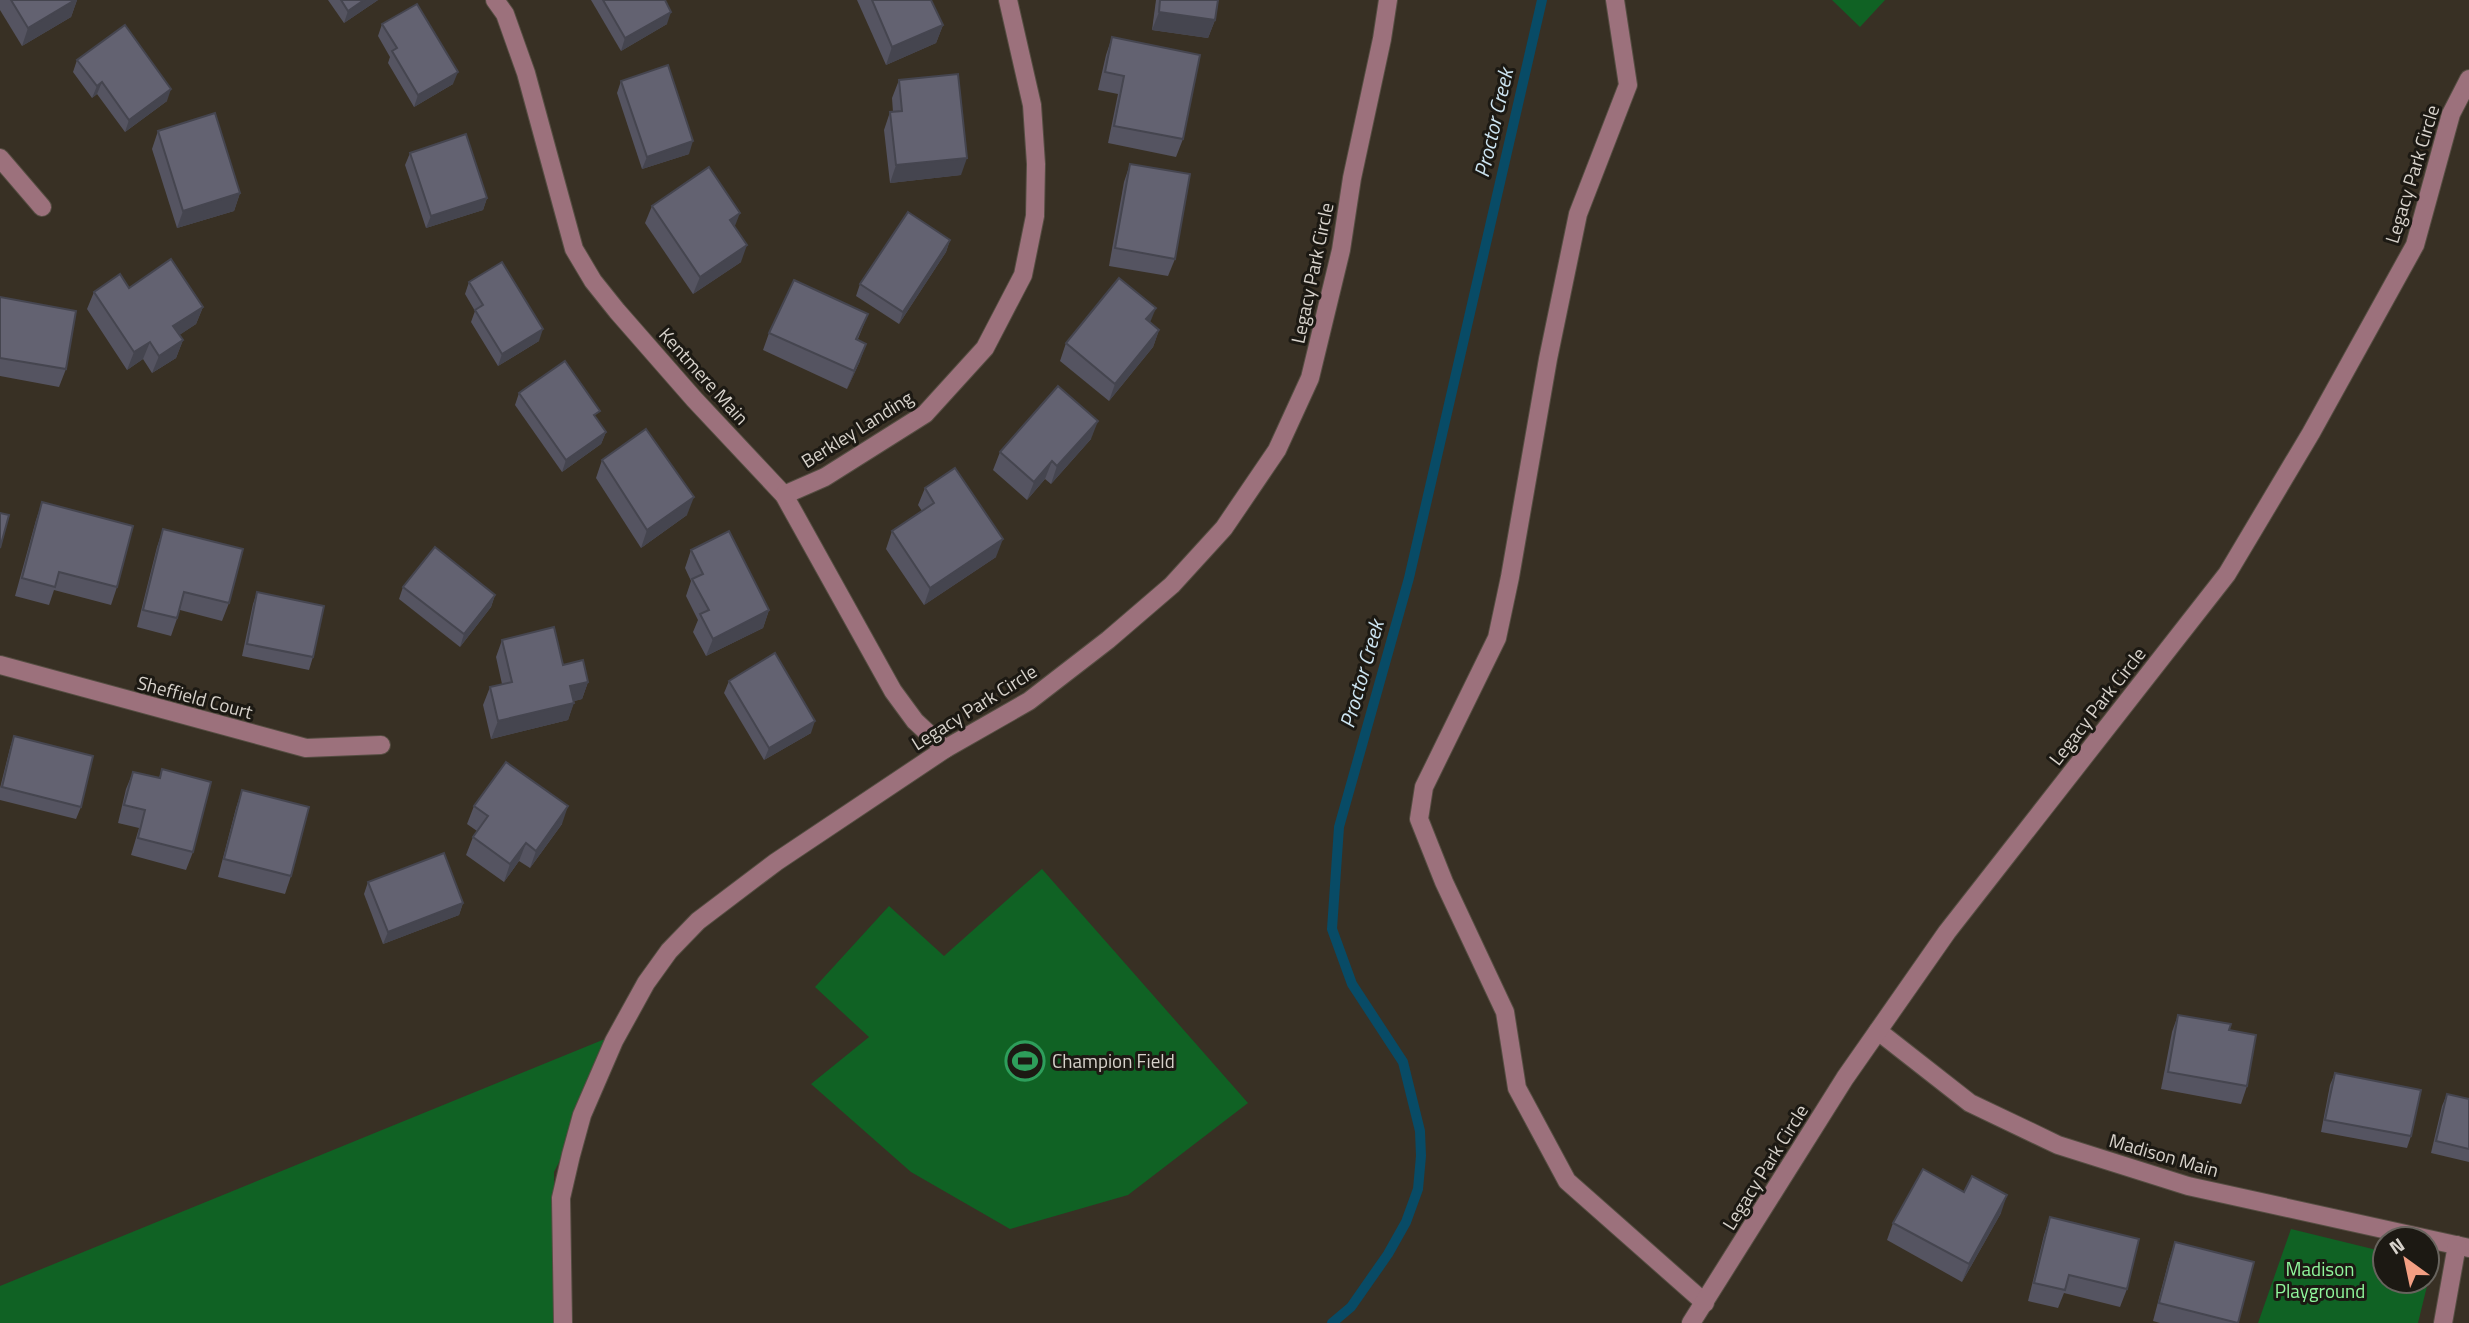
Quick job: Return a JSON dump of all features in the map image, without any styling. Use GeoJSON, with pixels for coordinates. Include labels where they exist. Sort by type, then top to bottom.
{"type":"FeatureCollection","features":[{"type":"Feature","properties":{"kind":"street","name":"Kentmere Main"},"geometry":{"type":"LineString","coordinates":[[495,0],[505,14],[526,73],[574,249],[593,281],[694,399],[784,495],[893,691],[915,721],[945,749]]}},
{"type":"Feature","properties":{"kind":"street","name":"Berkley Landing"},"geometry":{"type":"LineString","coordinates":[[784,495],[825,477],[925,414],[985,348],[1023,275],[1035,216],[1036,164],[1032,105],[1008,0]]}},
{"type":"Feature","properties":{"kind":"street","name":"Legacy Park Circle"},"geometry":{"type":"LineString","coordinates":[[563,1323],[561,1198],[582,1115],[614,1041],[646,983],[669,951],[698,921],[776,862],[945,749],[1029,701],[1108,640],[1172,585],[1224,528],[1277,450],[1310,378],[1341,250],[1352,178],[1388,0]]}},
{"type":"Feature","properties":{"kind":"street"},"geometry":{"type":"LineString","coordinates":[[1615,0],[1628,85],[1578,214],[1548,359],[1497,638],[1424,787],[1419,819],[1444,882],[1505,1012],[1517,1088],[1567,1181],[1705,1303]]}},
{"type":"Feature","properties":{"kind":"street","name":"Legacy Park Circle"},"geometry":{"type":"LineString","coordinates":[[1691,1323],[1837,1089],[1947,932],[2227,574],[2311,433],[2415,246],[2451,114],[2469,79]]}},
{"type":"Feature","properties":{"kind":"street"},"geometry":{"type":"LineString","coordinates":[[0,158],[42,206]]}},
{"type":"Feature","properties":{"kind":"street","name":"Sheffield Court"},"geometry":{"type":"LineString","coordinates":[[0,665],[306,748],[381,745]]}},
{"type":"Feature","properties":{"kind":"street","name":"Madison Main"},"geometry":{"type":"LineString","coordinates":[[1878,1031],[1970,1103],[2058,1145],[2188,1186],[2463,1247]]}},
{"type":"Feature","properties":{"kind":"street"},"geometry":{"type":"LineString","coordinates":[[2443,1323],[2463,1247]]}},
{"type":"Feature","properties":{"kind":"green space"},"geometry":{"type":"Polygon","coordinates":[[[1832,0],[1885,0],[1860,27],[1832,0]]]}},
{"type":"Feature","properties":{"kind":"green space","name":"Champion Field"},"geometry":{"type":"Polygon","coordinates":[[[1042,869],[1248,1103],[1128,1195],[1010,1229],[911,1172],[811,1084],[869,1037],[815,987],[889,906],[944,956],[1042,869]]]}},
{"type":"Feature","properties":{"kind":"green space"},"geometry":{"type":"Polygon","coordinates":[[[627,1030],[554,1172],[556,1323],[0,1323],[0,1286],[627,1030]]]}},
{"type":"Feature","properties":{"kind":"green space","name":"Madison Playground"},"geometry":{"type":"Polygon","coordinates":[[[2291,1229],[2371,1249],[2371,1295],[2425,1295],[2418,1323],[2258,1323],[2291,1229]]]}},
{"type":"Feature","properties":{"kind":"building"},"geometry":{"type":"Polygon","coordinates":[[[11,0],[75,0],[28,28],[11,0]]]}},
{"type":"Feature","properties":{"kind":"building"},"geometry":{"type":"Polygon","coordinates":[[[341,0],[364,0],[348,11],[341,0]]]}},
{"type":"Feature","properties":{"kind":"building"},"geometry":{"type":"Polygon","coordinates":[[[603,0],[665,0],[671,12],[625,38],[603,0]]]}},
{"type":"Feature","properties":{"kind":"building"},"geometry":{"type":"Polygon","coordinates":[[[872,0],[931,0],[943,25],[892,47],[872,0]]]}},
{"type":"Feature","properties":{"kind":"building"},"geometry":{"type":"Polygon","coordinates":[[[1160,0],[1218,0],[1215,20],[1159,12],[1160,0]]]}},
{"type":"Feature","properties":{"kind":"building"},"geometry":{"type":"Polygon","coordinates":[[[417,4],[458,72],[418,95],[392,51],[397,48],[382,24],[417,4]]]}},
{"type":"Feature","properties":{"kind":"building"},"geometry":{"type":"Polygon","coordinates":[[[125,25],[171,89],[129,120],[102,82],[97,86],[77,60],[125,25]]]}},
{"type":"Feature","properties":{"kind":"building"},"geometry":{"type":"Polygon","coordinates":[[[1112,37],[1200,55],[1183,139],[1114,126],[1124,76],[1105,72],[1112,37]]]}},
{"type":"Feature","properties":{"kind":"building"},"geometry":{"type":"Polygon","coordinates":[[[668,65],[693,141],[647,157],[621,81],[668,65]]]}},
{"type":"Feature","properties":{"kind":"building"},"geometry":{"type":"Polygon","coordinates":[[[958,74],[967,158],[896,165],[890,112],[902,111],[899,80],[958,74]]]}},
{"type":"Feature","properties":{"kind":"building"},"geometry":{"type":"Polygon","coordinates":[[[215,113],[240,193],[183,211],[158,131],[215,113]]]}},
{"type":"Feature","properties":{"kind":"building"},"geometry":{"type":"Polygon","coordinates":[[[466,134],[487,198],[431,216],[410,153],[466,134]]]}},
{"type":"Feature","properties":{"kind":"building"},"geometry":{"type":"Polygon","coordinates":[[[1130,164],[1190,174],[1175,259],[1115,248],[1130,164]]]}},
{"type":"Feature","properties":{"kind":"building"},"geometry":{"type":"Polygon","coordinates":[[[709,167],[740,213],[730,220],[747,245],[700,277],[652,206],[709,167]]]}},
{"type":"Feature","properties":{"kind":"building"},"geometry":{"type":"Polygon","coordinates":[[[908,212],[950,240],[903,312],[860,284],[908,212]]]}},
{"type":"Feature","properties":{"kind":"building"},"geometry":{"type":"Polygon","coordinates":[[[171,259],[203,307],[173,326],[183,340],[159,356],[150,342],[134,352],[94,292],[120,274],[129,288],[171,259]]]}},
{"type":"Feature","properties":{"kind":"building"},"geometry":{"type":"Polygon","coordinates":[[[502,262],[543,329],[502,354],[475,310],[483,305],[469,282],[502,262]]]}},
{"type":"Feature","properties":{"kind":"building"},"geometry":{"type":"Polygon","coordinates":[[[1119,278],[1156,308],[1146,319],[1159,330],[1115,384],[1066,343],[1119,278]]]}},
{"type":"Feature","properties":{"kind":"building"},"geometry":{"type":"Polygon","coordinates":[[[794,280],[868,314],[856,339],[866,344],[854,371],[769,333],[794,280]]]}},
{"type":"Feature","properties":{"kind":"building"},"geometry":{"type":"Polygon","coordinates":[[[0,297],[76,311],[66,369],[0,358],[0,297]]]}},
{"type":"Feature","properties":{"kind":"building"},"geometry":{"type":"Polygon","coordinates":[[[565,361],[600,411],[594,415],[606,432],[566,460],[519,393],[565,361]]]}},
{"type":"Feature","properties":{"kind":"building"},"geometry":{"type":"Polygon","coordinates":[[[1058,386],[1098,421],[1057,466],[1052,461],[1034,482],[1000,452],[1058,386]]]}},
{"type":"Feature","properties":{"kind":"building"},"geometry":{"type":"Polygon","coordinates":[[[646,429],[694,497],[647,530],[602,460],[646,429]]]}},
{"type":"Feature","properties":{"kind":"building"},"geometry":{"type":"Polygon","coordinates":[[[955,468],[1003,539],[930,588],[892,531],[934,503],[925,488],[955,468]]]}},
{"type":"Feature","properties":{"kind":"building"},"geometry":{"type":"Polygon","coordinates":[[[42,502],[133,526],[117,587],[59,572],[55,587],[22,578],[42,502]]]}},
{"type":"Feature","properties":{"kind":"building"},"geometry":{"type":"Polygon","coordinates":[[[0,513],[9,515],[0,548],[0,513]]]}},
{"type":"Feature","properties":{"kind":"building"},"geometry":{"type":"Polygon","coordinates":[[[163,529],[243,549],[229,603],[184,592],[177,618],[143,610],[163,529]]]}},
{"type":"Feature","properties":{"kind":"building"},"geometry":{"type":"Polygon","coordinates":[[[729,531],[769,610],[713,639],[700,614],[709,610],[692,579],[703,574],[691,550],[729,531]]]}},
{"type":"Feature","properties":{"kind":"building"},"geometry":{"type":"Polygon","coordinates":[[[435,547],[495,595],[464,634],[403,587],[435,547]]]}},
{"type":"Feature","properties":{"kind":"building"},"geometry":{"type":"Polygon","coordinates":[[[257,592],[324,606],[313,657],[247,644],[257,592]]]}},
{"type":"Feature","properties":{"kind":"building"},"geometry":{"type":"Polygon","coordinates":[[[554,627],[563,665],[583,660],[588,682],[570,686],[574,703],[498,721],[490,687],[512,682],[502,640],[554,627]]]}},
{"type":"Feature","properties":{"kind":"building"},"geometry":{"type":"Polygon","coordinates":[[[775,653],[815,721],[769,748],[729,681],[775,653]]]}},
{"type":"Feature","properties":{"kind":"building"},"geometry":{"type":"Polygon","coordinates":[[[14,736],[93,756],[81,807],[2,787],[14,736]]]}},
{"type":"Feature","properties":{"kind":"building"},"geometry":{"type":"Polygon","coordinates":[[[506,762],[568,806],[536,851],[526,843],[510,864],[473,837],[488,816],[474,806],[506,762]]]}},
{"type":"Feature","properties":{"kind":"building"},"geometry":{"type":"Polygon","coordinates":[[[162,769],[211,782],[193,852],[138,838],[145,810],[124,805],[133,772],[160,778],[162,769]]]}},
{"type":"Feature","properties":{"kind":"building"},"geometry":{"type":"Polygon","coordinates":[[[242,790],[309,807],[291,876],[224,859],[242,790]]]}},
{"type":"Feature","properties":{"kind":"building"},"geometry":{"type":"Polygon","coordinates":[[[444,853],[463,903],[388,932],[368,882],[444,853]]]}},
{"type":"Feature","properties":{"kind":"building"},"geometry":{"type":"Polygon","coordinates":[[[2178,1015],[2231,1024],[2229,1030],[2256,1035],[2247,1086],[2168,1072],[2178,1015]]]}},
{"type":"Feature","properties":{"kind":"building"},"geometry":{"type":"Polygon","coordinates":[[[2335,1073],[2421,1090],[2411,1136],[2325,1120],[2335,1073]]]}},
{"type":"Feature","properties":{"kind":"building"},"geometry":{"type":"Polygon","coordinates":[[[2447,1094],[2469,1099],[2469,1149],[2436,1141],[2447,1094]]]}},
{"type":"Feature","properties":{"kind":"building"},"geometry":{"type":"Polygon","coordinates":[[[1923,1169],[1964,1192],[1972,1176],[2007,1195],[1969,1264],[1893,1223],[1923,1169]]]}},
{"type":"Feature","properties":{"kind":"building"},"geometry":{"type":"Polygon","coordinates":[[[2050,1217],[2139,1239],[2127,1289],[2069,1275],[2065,1290],[2034,1283],[2050,1217]]]}},
{"type":"Feature","properties":{"kind":"building"},"geometry":{"type":"Polygon","coordinates":[[[2175,1242],[2254,1262],[2238,1323],[2159,1303],[2175,1242]]]}},
{"type":"Feature","properties":{"kind":"waterway","name":"Proctor Creek"},"geometry":{"type":"LineString","coordinates":[[1332,1323],[1351,1307],[1388,1254],[1406,1222],[1418,1189],[1421,1156],[1420,1131],[1403,1062],[1352,984],[1332,929],[1339,827],[1409,578],[1542,0]]}},
{"type":"Feature","properties":{"kind":"place","name":"Champion Field"},"geometry":{"type":"Point","coordinates":[1025,1061]}}]}
